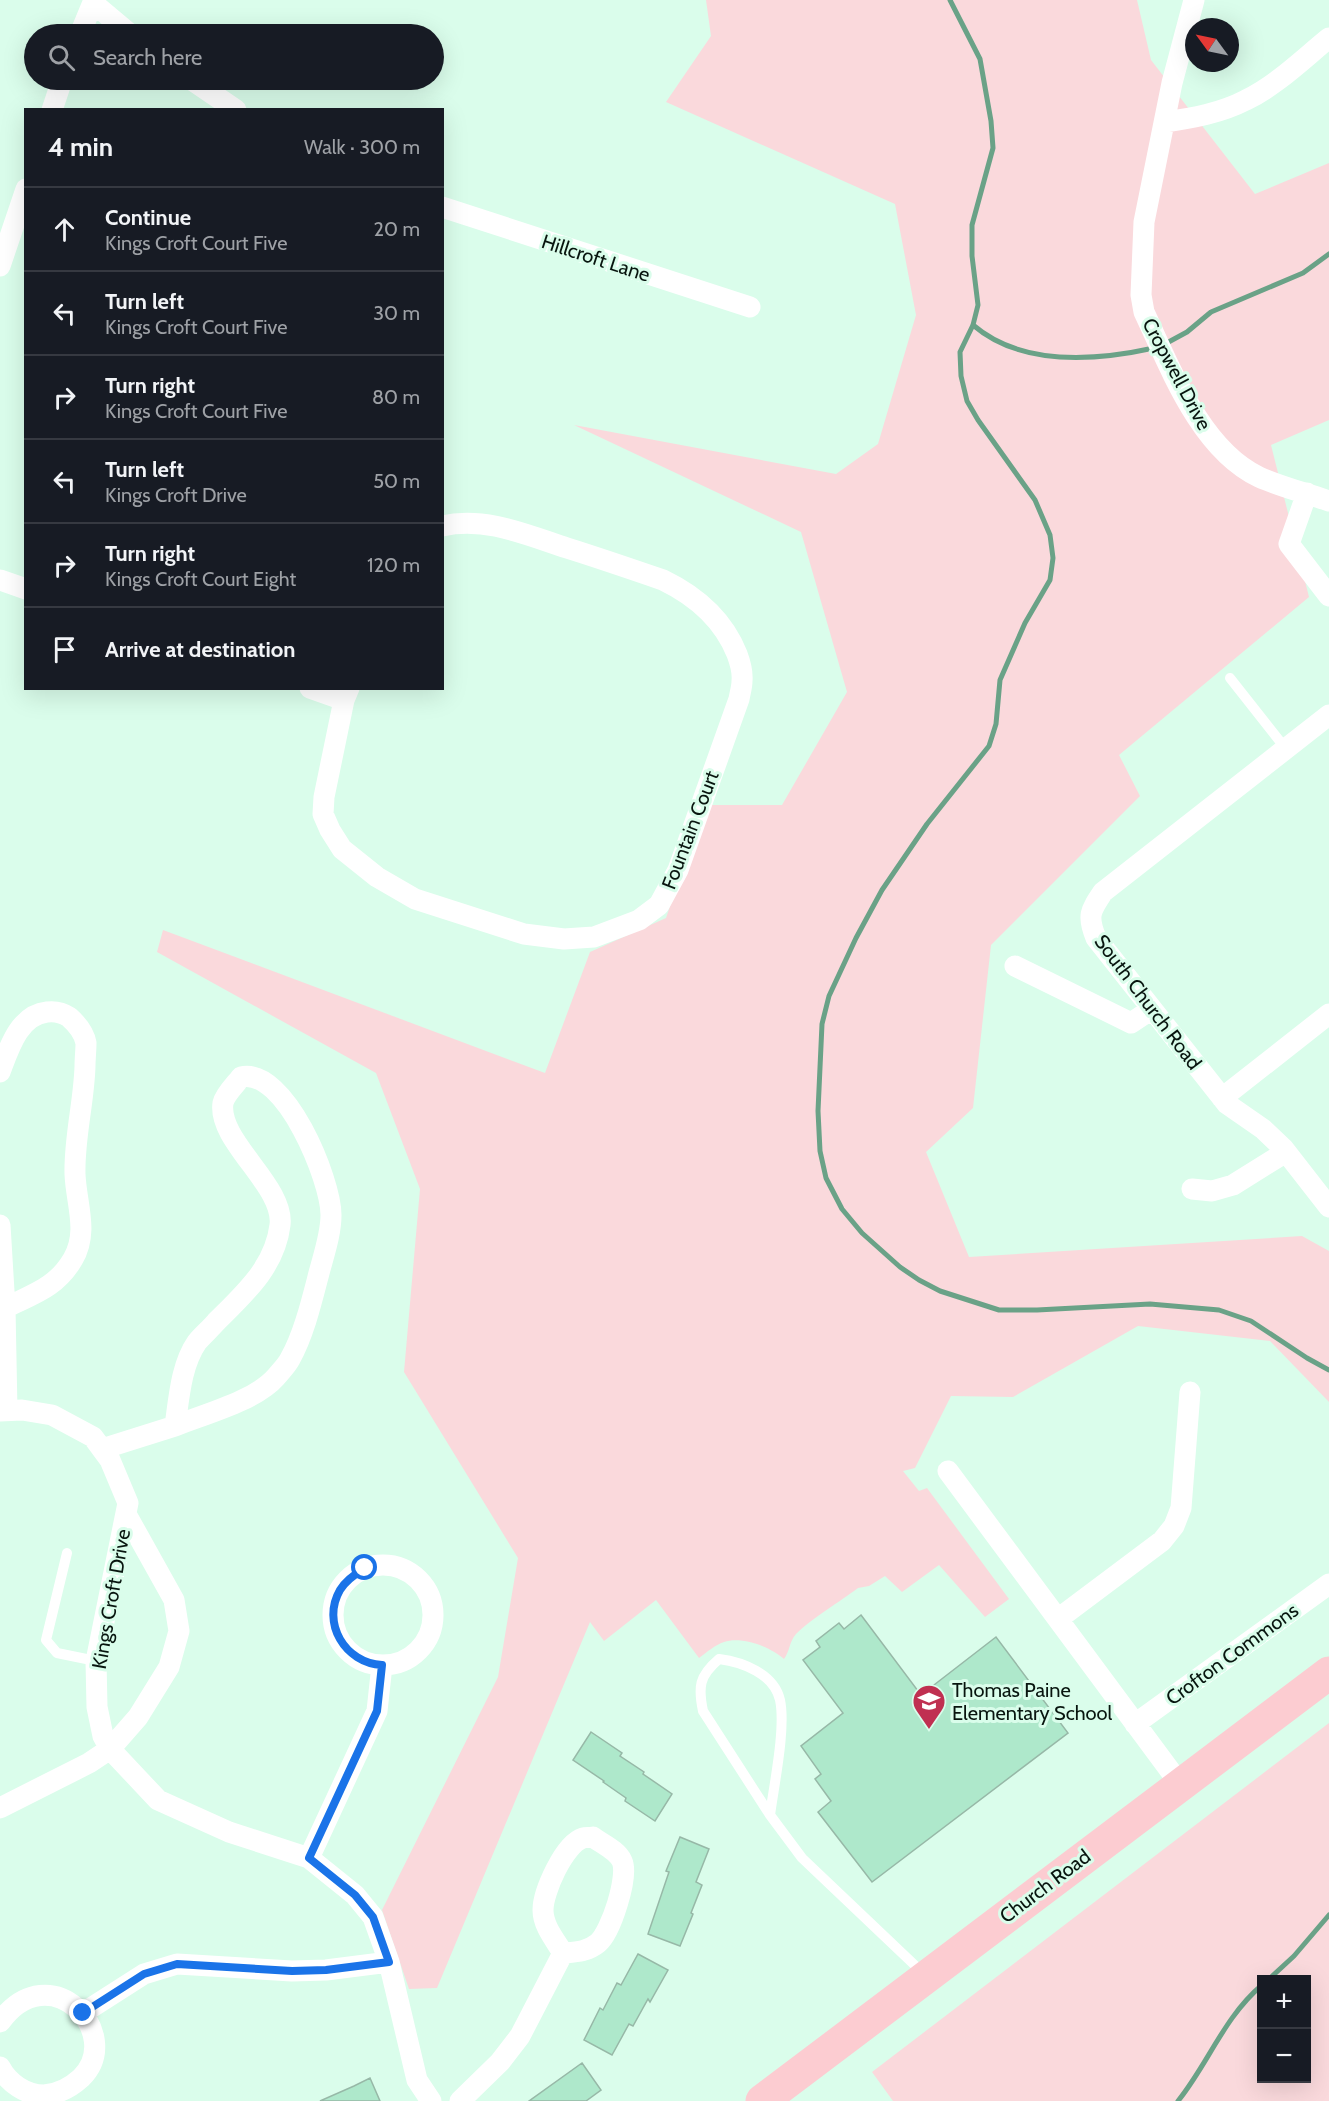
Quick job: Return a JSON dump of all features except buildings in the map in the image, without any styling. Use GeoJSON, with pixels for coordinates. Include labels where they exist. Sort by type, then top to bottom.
{"type":"FeatureCollection","features":[{"type":"Feature","properties":{"kind":"main road","name":"Church Road"},"geometry":{"type":"LineString","coordinates":[[762,2101],[1329,1673]]}},
{"type":"Feature","properties":{"kind":"street","name":"Cropwell Drive"},"geometry":{"type":"LineString","coordinates":[[1194,0],[1172,83],[1144,222],[1141,295],[1144,312],[1182,392],[1206,432],[1257,476],[1329,501]]}},
{"type":"Feature","properties":{"kind":"street"},"geometry":{"type":"LineString","coordinates":[[84,24],[94,1],[119,24]]}},
{"type":"Feature","properties":{"kind":"street"},"geometry":{"type":"LineString","coordinates":[[1165,122],[1206,115],[1246,100],[1267,88],[1329,38]]}},
{"type":"Feature","properties":{"kind":"street"},"geometry":{"type":"LineString","coordinates":[[53,108],[59,90]]}},
{"type":"Feature","properties":{"kind":"street"},"geometry":{"type":"LineString","coordinates":[[207,90],[233,108]]}},
{"type":"Feature","properties":{"kind":"street"},"geometry":{"type":"LineString","coordinates":[[0,266],[24,195]]}},
{"type":"Feature","properties":{"kind":"street","name":"Hillcroft Lane"},"geometry":{"type":"LineString","coordinates":[[444,208],[750,307]]}},
{"type":"Feature","properties":{"kind":"street"},"geometry":{"type":"LineString","coordinates":[[1307,493],[1289,544],[1329,596]]}},
{"type":"Feature","properties":{"kind":"street","name":"Fountain Court"},"geometry":{"type":"LineString","coordinates":[[346,694],[324,797],[323,814],[342,849],[377,878],[415,898],[524,934],[564,939],[594,937],[639,920],[659,905],[678,870],[739,699],[742,680],[741,664],[730,636],[706,608],[680,588],[663,580],[510,529],[480,523],[460,522],[444,526]]}},
{"type":"Feature","properties":{"kind":"street"},"geometry":{"type":"LineString","coordinates":[[0,580],[24,588]]}},
{"type":"Feature","properties":{"kind":"street"},"geometry":{"type":"LineString","coordinates":[[322,690],[346,694]]}},
{"type":"Feature","properties":{"kind":"street","name":"South Church Road"},"geometry":{"type":"LineString","coordinates":[[1329,715],[1104,892],[1093,908],[1089,921],[1096,938],[1227,1104],[1263,1129],[1286,1152],[1329,1206]]}},
{"type":"Feature","properties":{"kind":"street"},"geometry":{"type":"LineString","coordinates":[[1015,966],[1131,1023],[1152,1009]]}},
{"type":"Feature","properties":{"kind":"street"},"geometry":{"type":"LineString","coordinates":[[0,1072],[10,1044],[25,1021],[37,1013],[53,1011],[65,1014],[79,1026],[86,1042],[84,1090],[78,1124],[75,1174],[82,1229],[81,1242],[74,1258],[56,1282],[5,1308]]}},
{"type":"Feature","properties":{"kind":"street"},"geometry":{"type":"LineString","coordinates":[[1222,1098],[1329,1014]]}},
{"type":"Feature","properties":{"kind":"street"},"geometry":{"type":"LineString","coordinates":[[102,1449],[175,1426],[243,1400],[275,1379],[290,1359],[308,1314],[329,1237],[330,1196],[318,1162],[292,1109],[276,1092],[259,1079],[247,1075],[241,1077],[223,1101],[223,1112],[227,1126],[272,1195],[281,1215],[279,1240],[270,1261],[256,1282],[198,1340],[183,1378],[175,1426]]}},
{"type":"Feature","properties":{"kind":"street"},"geometry":{"type":"LineString","coordinates":[[1192,1189],[1212,1191],[1233,1185],[1286,1152]]}},
{"type":"Feature","properties":{"kind":"street"},"geometry":{"type":"LineString","coordinates":[[0,1225],[5,1308],[4,1411]]}},
{"type":"Feature","properties":{"kind":"street"},"geometry":{"type":"LineString","coordinates":[[1058,1619],[1162,1541],[1174,1526],[1181,1508],[1190,1392]]}},
{"type":"Feature","properties":{"kind":"street","name":"Kings Croft Drive"},"geometry":{"type":"LineString","coordinates":[[4,1411],[21,1410],[52,1415],[93,1437],[110,1460],[128,1503],[96,1661],[97,1707],[104,1736],[110,1749],[158,1800],[230,1832],[309,1858],[355,1895],[373,1917],[389,1962],[417,2080],[431,2101]]}},
{"type":"Feature","properties":{"kind":"street"},"geometry":{"type":"LineString","coordinates":[[948,1471],[1180,1784]]}},
{"type":"Feature","properties":{"kind":"street"},"geometry":{"type":"LineString","coordinates":[[0,1808],[89,1763],[110,1749],[138,1717],[169,1667],[179,1631],[174,1600],[126,1514]]}},
{"type":"Feature","properties":{"kind":"street"},"geometry":{"type":"LineString","coordinates":[[380,1565],[397,1567],[413,1574],[424,1586],[431,1602],[433,1619],[429,1635],[419,1650],[406,1660],[382,1665],[358,1659],[346,1649],[337,1635],[333,1620],[334,1604],[340,1589],[351,1577],[365,1568],[380,1565]]}},
{"type":"Feature","properties":{"kind":"street","name":"Crofton Commons"},"geometry":{"type":"LineString","coordinates":[[1135,1724],[1329,1584]]}},
{"type":"Feature","properties":{"kind":"street"},"geometry":{"type":"LineString","coordinates":[[309,1858],[377,1711],[382,1665]]}},
{"type":"Feature","properties":{"kind":"street"},"geometry":{"type":"LineString","coordinates":[[582,1838],[593,1838],[616,1853],[622,1861],[624,1876],[610,1926],[599,1942],[583,1952],[563,1953],[546,1926],[543,1911],[545,1893],[558,1865],[570,1848],[582,1838]]}},
{"type":"Feature","properties":{"kind":"street"},"geometry":{"type":"LineString","coordinates":[[460,2101],[500,2062],[520,2036],[563,1953]]}},
{"type":"Feature","properties":{"kind":"street"},"geometry":{"type":"LineString","coordinates":[[83,2013],[144,1974],[177,1964],[292,1971],[326,1970],[389,1962]]}},
{"type":"Feature","properties":{"kind":"street"},"geometry":{"type":"LineString","coordinates":[[0,2022],[9,2009],[23,2000],[39,1995],[56,1996],[71,2002],[83,2013],[91,2028],[94,2044],[92,2060],[84,2074],[73,2086],[58,2093],[42,2095],[26,2091],[12,2083],[0,2067]]}},
{"type":"Feature","properties":{"kind":"lane"},"geometry":{"type":"LineString","coordinates":[[1230,678],[1286,749]]}},
{"type":"Feature","properties":{"kind":"lane"},"geometry":{"type":"LineString","coordinates":[[67,1553],[46,1640],[57,1653],[96,1661]]}},
{"type":"Feature","properties":{"kind":"lane"},"geometry":{"type":"LineString","coordinates":[[770,1815],[781,1730],[780,1699],[770,1681],[753,1669],[729,1660],[719,1659],[705,1671],[699,1692],[703,1711],[770,1815],[802,1858],[926,1976]]}},
{"type":"Feature","properties":{"kind":"shaded area"},"geometry":{"type":"Polygon","coordinates":[[[706,0],[1137,0],[1151,60],[1255,194],[1329,163],[1329,420],[1271,445],[1309,597],[1119,755],[1140,796],[991,945],[973,1108],[926,1152],[969,1257],[1302,1236],[1329,1251],[1329,1402],[1270,1341],[1138,1326],[1013,1397],[951,1396],[915,1468],[903,1471],[919,1491],[927,1488],[1009,1599],[985,1617],[939,1565],[902,1592],[885,1576],[869,1586],[858,1588],[802,1628],[792,1640],[784,1659],[764,1647],[739,1640],[721,1643],[699,1658],[656,1600],[604,1641],[590,1622],[437,1988],[409,1989],[382,1910],[498,1677],[518,1558],[404,1372],[420,1189],[376,1073],[157,952],[163,930],[545,1073],[590,952],[666,918],[704,805],[782,805],[847,692],[801,532],[574,425],[836,474],[878,444],[916,315],[895,204],[666,102],[711,36],[706,0]]]}},
{"type":"Feature","properties":{"kind":"shaded area"},"geometry":{"type":"Polygon","coordinates":[[[1329,1723],[1329,2101],[893,2101],[872,2072],[1329,1723]]]}},
{"type":"Feature","properties":{"kind":"waterway"},"geometry":{"type":"LineString","coordinates":[[950,0],[980,59],[991,121],[993,148],[972,225],[972,256],[978,305],[973,325],[960,352],[961,376],[967,401],[978,420],[1035,500],[1050,535],[1053,558],[1050,580],[1025,623],[1000,680],[996,724],[989,746],[927,824],[882,890],[829,996],[822,1024],[818,1111],[820,1151],[826,1178],[842,1209],[862,1233],[900,1267],[940,1291],[999,1310],[1150,1304],[1219,1310],[1251,1321],[1329,1370]]}},
{"type":"Feature","properties":{"kind":"waterway"},"geometry":{"type":"LineString","coordinates":[[1163,345],[1187,332],[1211,312],[1303,273],[1329,254]]}},
{"type":"Feature","properties":{"kind":"waterway"},"geometry":{"type":"LineString","coordinates":[[973,325],[992,339],[1036,354],[1084,358],[1154,348]]}},
{"type":"Feature","properties":{"kind":"waterway"},"geometry":{"type":"LineString","coordinates":[[1273,1975],[1294,1956],[1329,1915]]}},
{"type":"Feature","properties":{"kind":"waterway"},"geometry":{"type":"LineString","coordinates":[[1178,2101],[1237,2011],[1257,1990]]}},
{"type":"Feature","properties":{"kind":"place","name":"Thomas Paine Elementary School"},"geometry":{"type":"Point","coordinates":[929,1730]}},
{"type":"Feature","properties":{"kind":"route"},"geometry":{"type":"LineString","coordinates":[[83,2013],[144,1974],[177,1964],[292,1971],[326,1970],[389,1962],[373,1917],[355,1895],[309,1858],[377,1711],[382,1665],[358,1659],[346,1649],[337,1635],[333,1620],[334,1604],[340,1589],[351,1577],[365,1568]]}}]}
